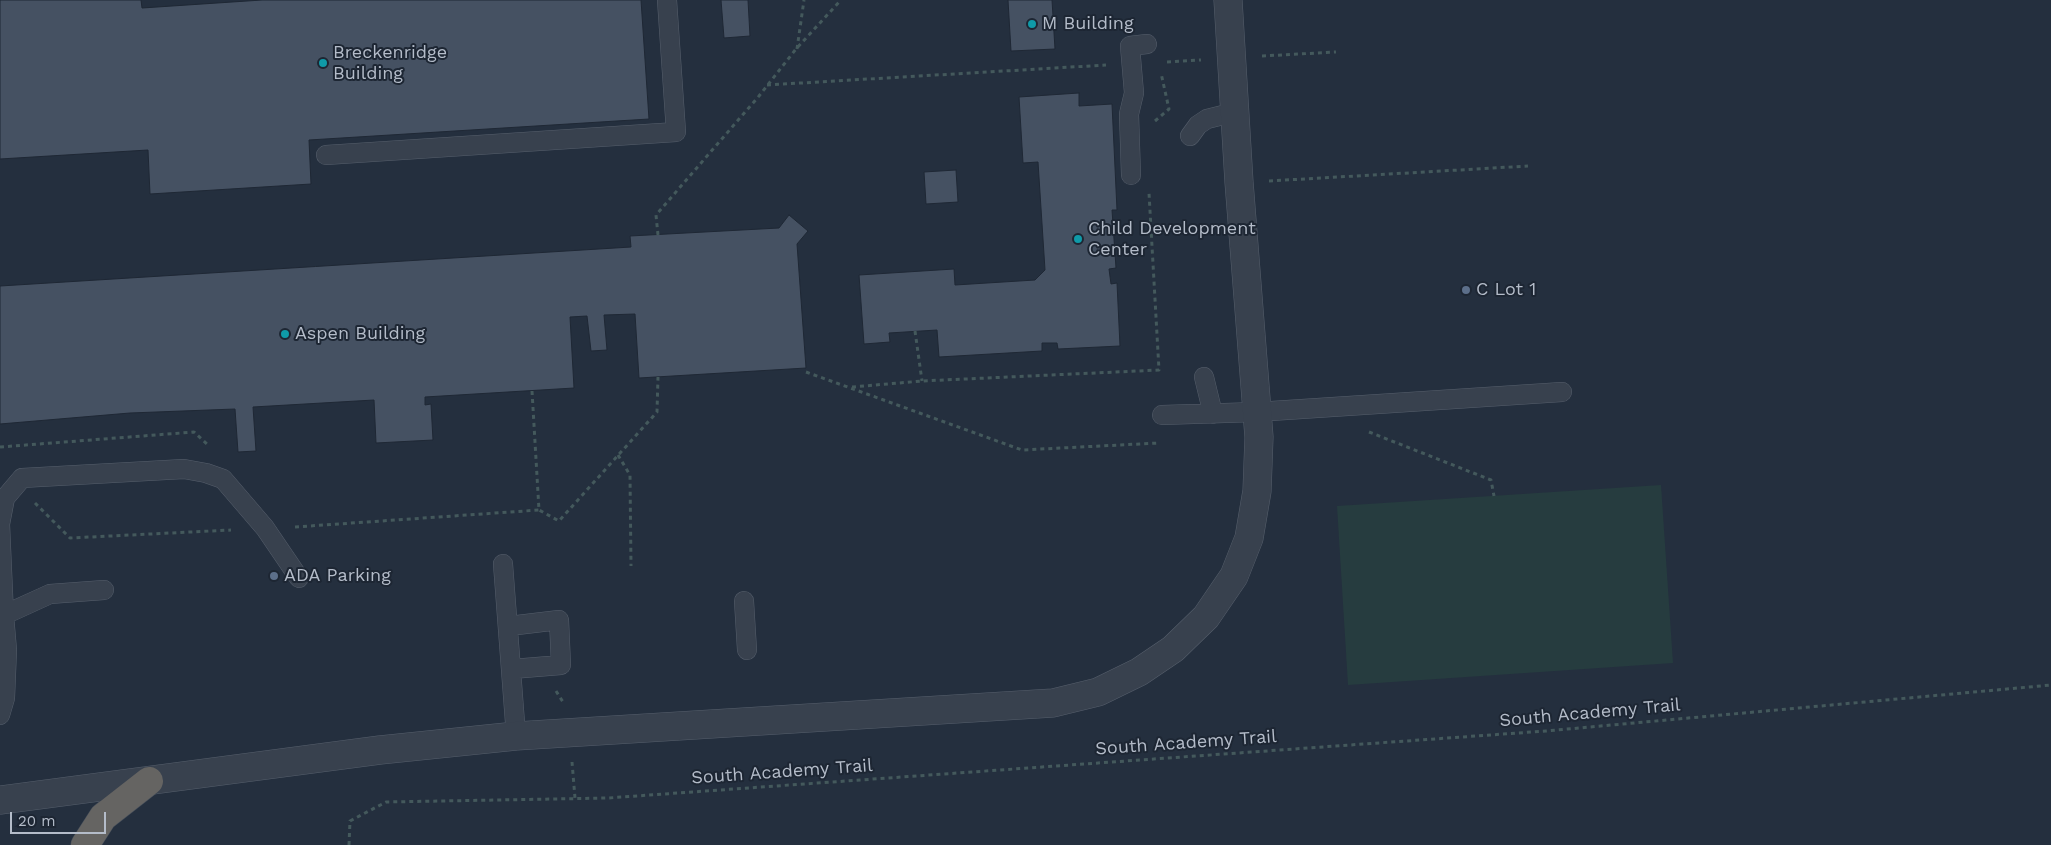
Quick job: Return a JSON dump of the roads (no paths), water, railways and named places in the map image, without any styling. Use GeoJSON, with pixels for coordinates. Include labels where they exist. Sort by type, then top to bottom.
{"type":"FeatureCollection","features":[{"type":"Feature","properties":{"kind":"highway"},"geometry":{"type":"LineString","coordinates":[[86,845],[103,816],[149,780]]}},
{"type":"Feature","properties":{"kind":"street"},"geometry":{"type":"LineString","coordinates":[[0,800],[380,750],[516,736],[1053,703],[1098,692],[1139,672],[1173,649],[1206,617],[1234,576],[1250,538],[1257,491],[1259,437],[1239,182],[1228,0]]}},
{"type":"Feature","properties":{"kind":"lane"},"geometry":{"type":"LineString","coordinates":[[326,155],[676,132],[667,0]]}},
{"type":"Feature","properties":{"kind":"lane"},"geometry":{"type":"LineString","coordinates":[[1131,175],[1129,114],[1134,93],[1130,46],[1147,44]]}},
{"type":"Feature","properties":{"kind":"lane"},"geometry":{"type":"LineString","coordinates":[[1190,136],[1198,125],[1207,119],[1235,112]]}},
{"type":"Feature","properties":{"kind":"lane"},"geometry":{"type":"LineString","coordinates":[[1204,378],[1213,414]]}},
{"type":"Feature","properties":{"kind":"lane"},"geometry":{"type":"LineString","coordinates":[[1162,415],[1256,412],[1562,392]]}},
{"type":"Feature","properties":{"kind":"lane"},"geometry":{"type":"LineString","coordinates":[[0,715],[5,698],[7,650],[0,524],[5,498],[22,478],[184,469],[206,473],[222,479],[265,528],[299,578]]}},
{"type":"Feature","properties":{"kind":"lane"},"geometry":{"type":"LineString","coordinates":[[503,564],[516,736]]}},
{"type":"Feature","properties":{"kind":"lane"},"geometry":{"type":"LineString","coordinates":[[4,615],[50,594],[104,590]]}},
{"type":"Feature","properties":{"kind":"lane"},"geometry":{"type":"LineString","coordinates":[[744,601],[747,650]]}},
{"type":"Feature","properties":{"kind":"lane"},"geometry":{"type":"LineString","coordinates":[[509,626],[559,620],[561,665],[512,669]]}},
{"type":"Feature","properties":{"kind":"place","name":"M Building"},"geometry":{"type":"Point","coordinates":[1032,24]}},
{"type":"Feature","properties":{"kind":"place","name":"Breckenridge Building"},"geometry":{"type":"Point","coordinates":[323,63]}},
{"type":"Feature","properties":{"kind":"place","name":"Child Development Center"},"geometry":{"type":"Point","coordinates":[1078,239]}},
{"type":"Feature","properties":{"kind":"place","name":"C Lot 1"},"geometry":{"type":"Point","coordinates":[1466,290]}},
{"type":"Feature","properties":{"kind":"place","name":"Aspen Building"},"geometry":{"type":"Point","coordinates":[285,334]}},
{"type":"Feature","properties":{"kind":"place","name":"ADA Parking"},"geometry":{"type":"Point","coordinates":[274,576]}}]}
